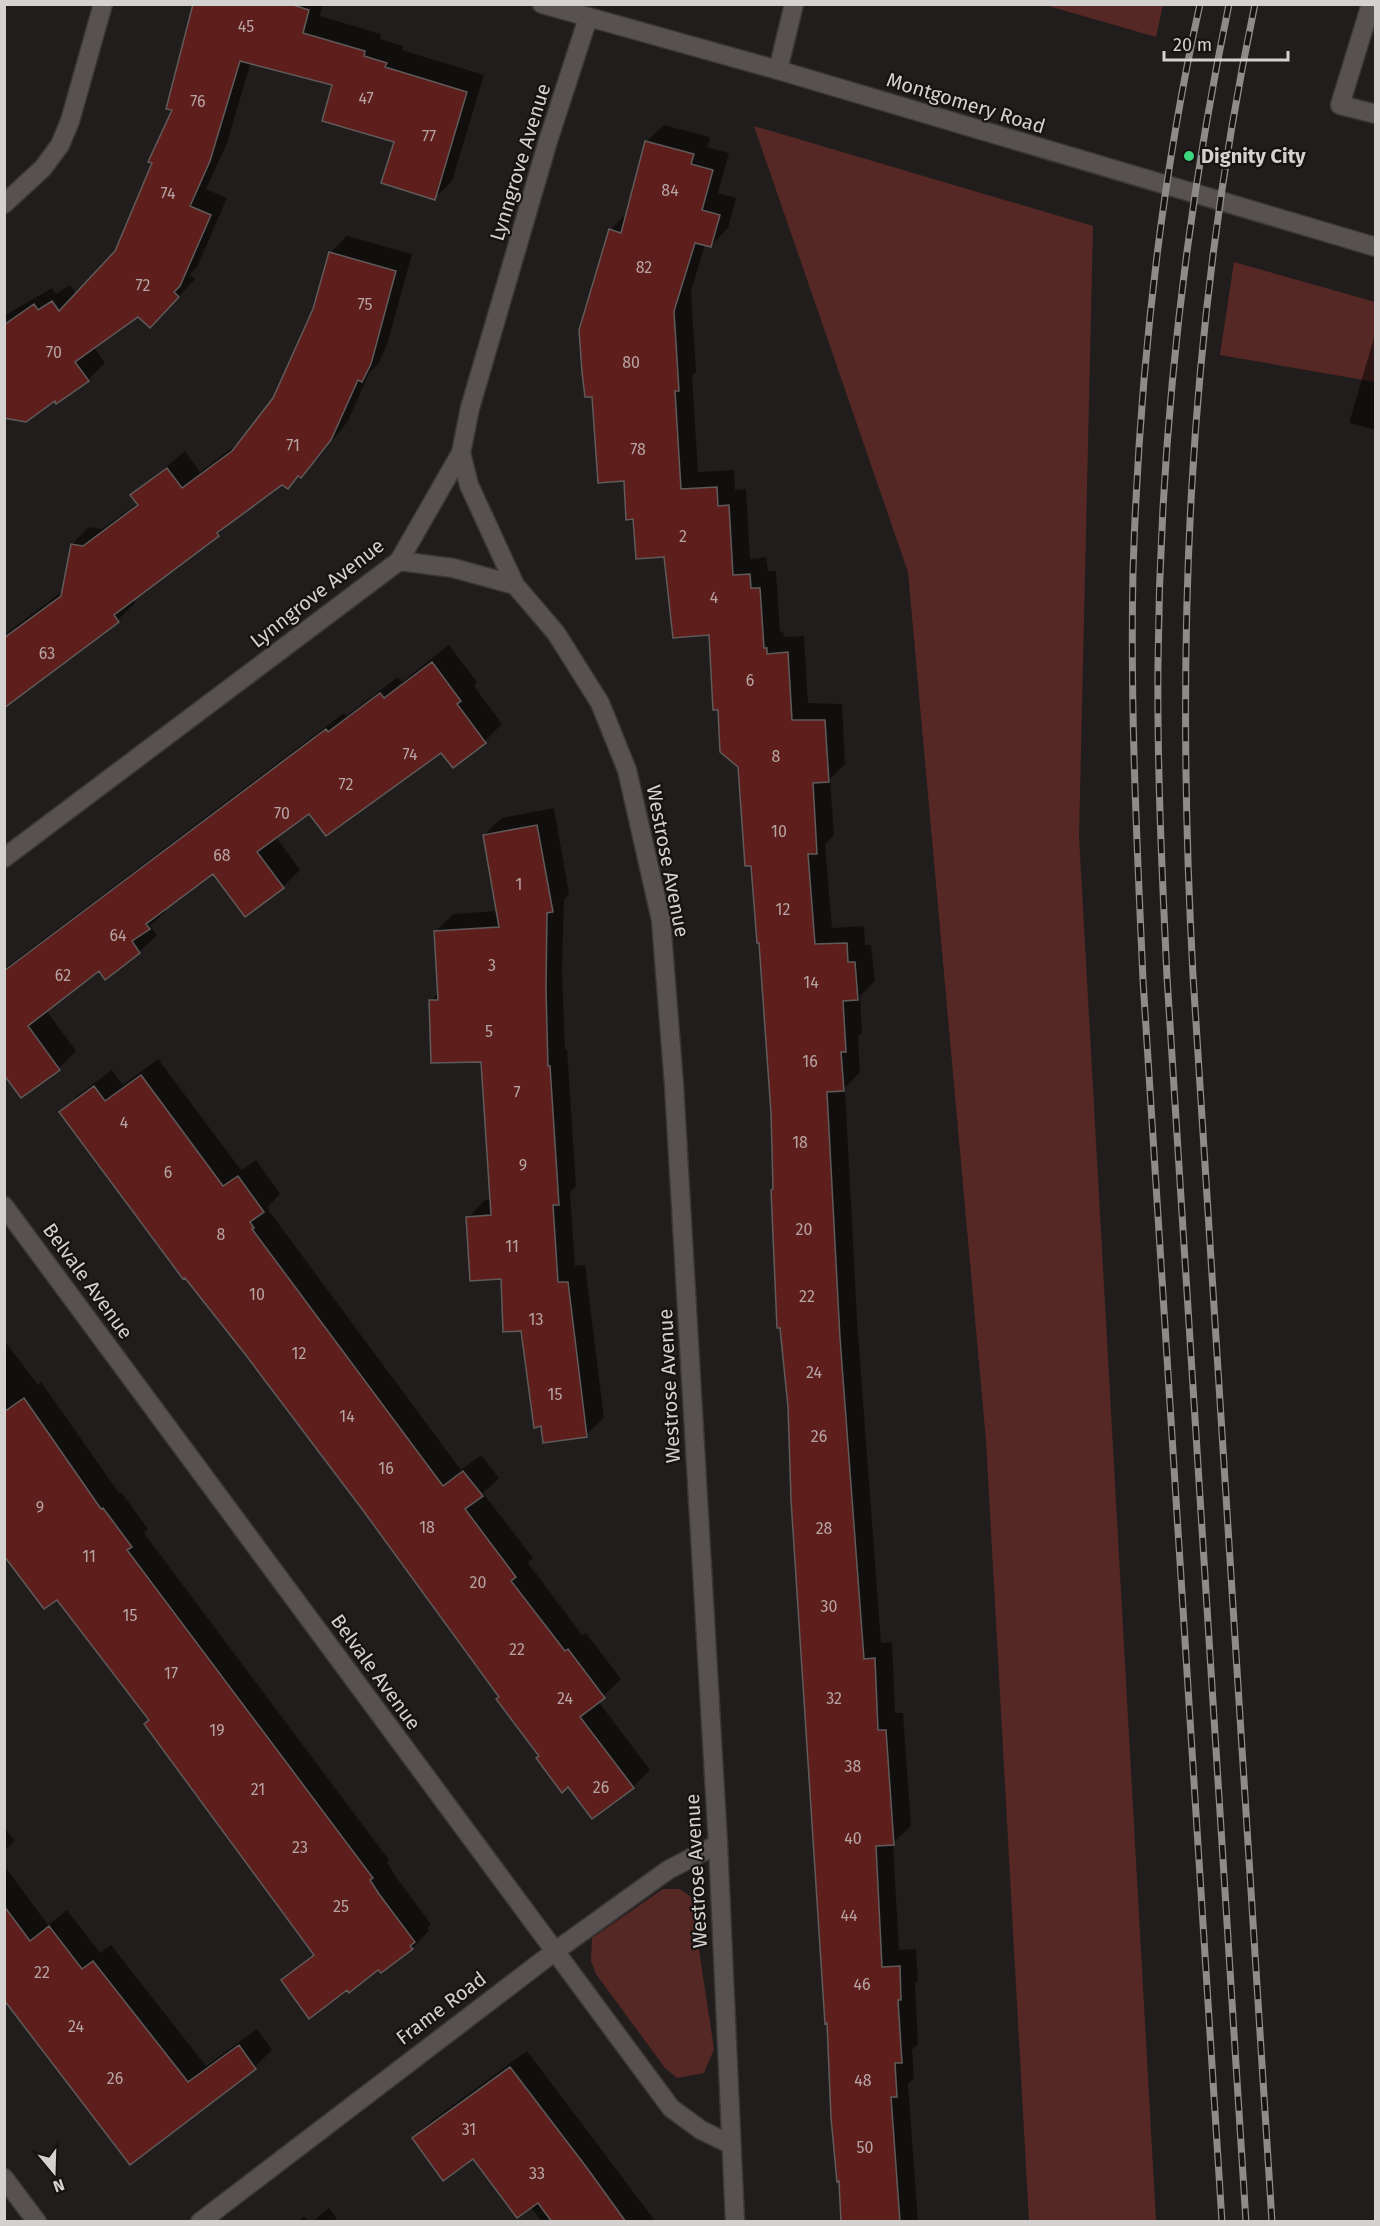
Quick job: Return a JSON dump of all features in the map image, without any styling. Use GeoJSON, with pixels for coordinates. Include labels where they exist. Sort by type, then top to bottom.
{"type":"FeatureCollection","features":[{"type":"Feature","properties":{"kind":"street"},"geometry":{"type":"LineString","coordinates":[[4,204],[43,168],[60,145],[70,121],[103,4]]}},
{"type":"Feature","properties":{"kind":"street","name":"Montgomery Road"},"geometry":{"type":"LineString","coordinates":[[542,4],[778,70],[1376,247]]}},
{"type":"Feature","properties":{"kind":"street"},"geometry":{"type":"LineString","coordinates":[[778,70],[794,4]]}},
{"type":"Feature","properties":{"kind":"street"},"geometry":{"type":"LineString","coordinates":[[1371,4],[1340,105],[1376,114]]}},
{"type":"Feature","properties":{"kind":"street","name":"Lynngrove Avenue"},"geometry":{"type":"LineString","coordinates":[[4,858],[399,561],[461,453],[470,408],[548,141],[588,18]]}},
{"type":"Feature","properties":{"kind":"street","name":"Westrose Avenue"},"geometry":{"type":"LineString","coordinates":[[461,453],[470,485],[515,585],[556,633],[600,703],[627,770],[661,920],[675,1108],[718,1844],[735,2222]]}},
{"type":"Feature","properties":{"kind":"street"},"geometry":{"type":"LineString","coordinates":[[399,561],[453,568],[515,585]]}},
{"type":"Feature","properties":{"kind":"street","name":"Belvale Avenue"},"geometry":{"type":"LineString","coordinates":[[4,1206],[671,2108],[701,2130],[730,2144]]}},
{"type":"Feature","properties":{"kind":"street","name":"Frame Road"},"geometry":{"type":"LineString","coordinates":[[200,2222],[554,1952],[668,1870],[718,1844]]}},
{"type":"Feature","properties":{"kind":"street"},"geometry":{"type":"LineString","coordinates":[[4,2178],[37,2222]]}},
{"type":"Feature","properties":{"kind":"shaded area"},"geometry":{"type":"Polygon","coordinates":[[[1045,5],[1163,5],[1156,37],[1045,5]]]}},
{"type":"Feature","properties":{"kind":"shaded area"},"geometry":{"type":"Polygon","coordinates":[[[754,126],[1093,226],[1079,837],[1156,2221],[1029,2221],[986,1441],[908,572],[754,126]]]}},
{"type":"Feature","properties":{"kind":"shaded area"},"geometry":{"type":"Polygon","coordinates":[[[1234,262],[1375,302],[1375,382],[1220,355],[1234,262]]]}},
{"type":"Feature","properties":{"kind":"shaded area"},"geometry":{"type":"Polygon","coordinates":[[[663,1889],[680,1889],[691,1897],[714,2049],[704,2073],[677,2078],[665,2068],[596,1974],[591,1961],[592,1938],[663,1889]]]}},
{"type":"Feature","properties":{"kind":"building"},"geometry":{"type":"Polygon","coordinates":[[[193,4],[290,4],[309,10],[303,33],[365,51],[364,56],[387,63],[385,67],[467,92],[435,200],[381,183],[394,142],[322,121],[332,85],[240,61],[210,161],[190,206],[211,215],[180,286],[174,292],[179,297],[150,328],[138,317],[75,362],[89,381],[56,404],[55,401],[26,422],[4,418],[4,325],[34,304],[38,310],[52,301],[59,311],[115,251],[152,163],[148,162],[172,110],[166,109],[193,4]]]}},
{"type":"Feature","properties":{"kind":"building"},"geometry":{"type":"Polygon","coordinates":[[[645,141],[694,154],[691,164],[713,170],[702,210],[720,215],[711,247],[695,243],[674,311],[679,391],[675,391],[681,489],[717,487],[718,506],[729,505],[733,575],[750,574],[751,588],[760,588],[764,648],[767,648],[767,654],[788,652],[792,720],[825,720],[829,782],[813,783],[817,854],[808,854],[815,944],[847,943],[848,962],[855,962],[858,1000],[843,1001],[846,1052],[841,1052],[844,1091],[827,1092],[840,1338],[864,1659],[875,1658],[878,1730],[886,1730],[894,1845],[876,1846],[882,1967],[900,1966],[901,2000],[898,2000],[902,2063],[895,2063],[897,2097],[891,2097],[900,2222],[841,2222],[839,2181],[837,2182],[831,2118],[827,2023],[825,2024],[791,1500],[788,1407],[780,1328],[777,1328],[771,1190],[773,1189],[771,1113],[759,943],[757,943],[751,866],[745,866],[738,767],[720,752],[718,710],[713,710],[709,635],[673,638],[664,557],[636,559],[633,519],[626,520],[624,481],[598,483],[592,397],[585,397],[579,330],[609,229],[621,233],[645,141]]]}},
{"type":"Feature","properties":{"kind":"building"},"geometry":{"type":"Polygon","coordinates":[[[329,252],[396,271],[371,364],[362,382],[358,380],[331,440],[301,478],[298,476],[288,489],[282,485],[217,533],[219,536],[114,615],[119,622],[4,708],[4,638],[61,596],[71,544],[83,546],[138,505],[130,495],[167,468],[182,488],[232,451],[273,398],[313,309],[329,252]]]}},
{"type":"Feature","properties":{"kind":"building"},"geometry":{"type":"Polygon","coordinates":[[[432,662],[461,701],[457,704],[486,743],[453,768],[441,753],[326,836],[309,814],[257,852],[284,888],[245,917],[213,874],[146,924],[150,929],[132,941],[140,953],[105,980],[99,971],[28,1026],[60,1070],[21,1098],[4,1075],[4,971],[326,729],[328,732],[380,693],[384,698],[432,662]]]}},
{"type":"Feature","properties":{"kind":"building"},"geometry":{"type":"Polygon","coordinates":[[[537,825],[553,912],[547,913],[546,989],[548,1066],[550,1066],[559,1205],[553,1205],[558,1282],[568,1282],[587,1437],[543,1443],[541,1426],[534,1428],[521,1331],[503,1332],[501,1279],[470,1281],[466,1217],[491,1215],[481,1062],[431,1063],[429,1000],[438,1000],[434,931],[499,927],[483,835],[537,825]]]}},
{"type":"Feature","properties":{"kind":"building"},"geometry":{"type":"Polygon","coordinates":[[[141,1075],[223,1186],[238,1176],[264,1212],[250,1222],[254,1228],[252,1229],[443,1486],[463,1471],[483,1496],[465,1509],[516,1577],[511,1581],[565,1651],[568,1649],[605,1698],[580,1717],[634,1788],[592,1819],[568,1787],[562,1793],[536,1758],[539,1756],[496,1699],[499,1697],[362,1509],[245,1354],[185,1278],[183,1279],[59,1112],[94,1086],[105,1101],[141,1075]]]}},
{"type":"Feature","properties":{"kind":"building"},"geometry":{"type":"Polygon","coordinates":[[[24,1398],[101,1509],[103,1508],[132,1547],[127,1550],[373,1878],[370,1880],[379,1894],[415,1942],[410,1946],[413,1949],[381,1973],[378,1970],[349,1993],[347,1990],[309,2019],[281,1980],[314,1955],[144,1724],[149,1720],[57,1600],[44,1609],[4,1556],[4,1412],[24,1398]]]}},
{"type":"Feature","properties":{"kind":"building"},"geometry":{"type":"Polygon","coordinates":[[[4,1906],[30,1941],[49,1926],[82,1969],[93,1961],[188,2082],[239,2045],[256,2069],[130,2165],[4,2000],[4,1906]]]}},
{"type":"Feature","properties":{"kind":"building"},"geometry":{"type":"Polygon","coordinates":[[[510,2067],[626,2222],[552,2222],[538,2203],[517,2218],[473,2159],[443,2181],[412,2138],[510,2067]]]}},
{"type":"Feature","properties":{"kind":"railway"},"geometry":{"type":"LineString","coordinates":[[1200,4],[1173,144],[1153,286],[1136,500],[1132,674],[1143,980],[1222,2222]]}},
{"type":"Feature","properties":{"kind":"railway"},"geometry":{"type":"LineString","coordinates":[[1229,4],[1199,167],[1177,332],[1164,497],[1158,702],[1160,820],[1167,977],[1246,2222]]}},
{"type":"Feature","properties":{"kind":"railway"},"geometry":{"type":"LineString","coordinates":[[1255,4],[1232,125],[1214,246],[1201,367],[1192,488],[1187,608],[1186,730],[1193,975],[1272,2222]]}},
{"type":"Feature","properties":{"kind":"place","name":"Dignity City"},"geometry":{"type":"Point","coordinates":[1189,156]}}]}
